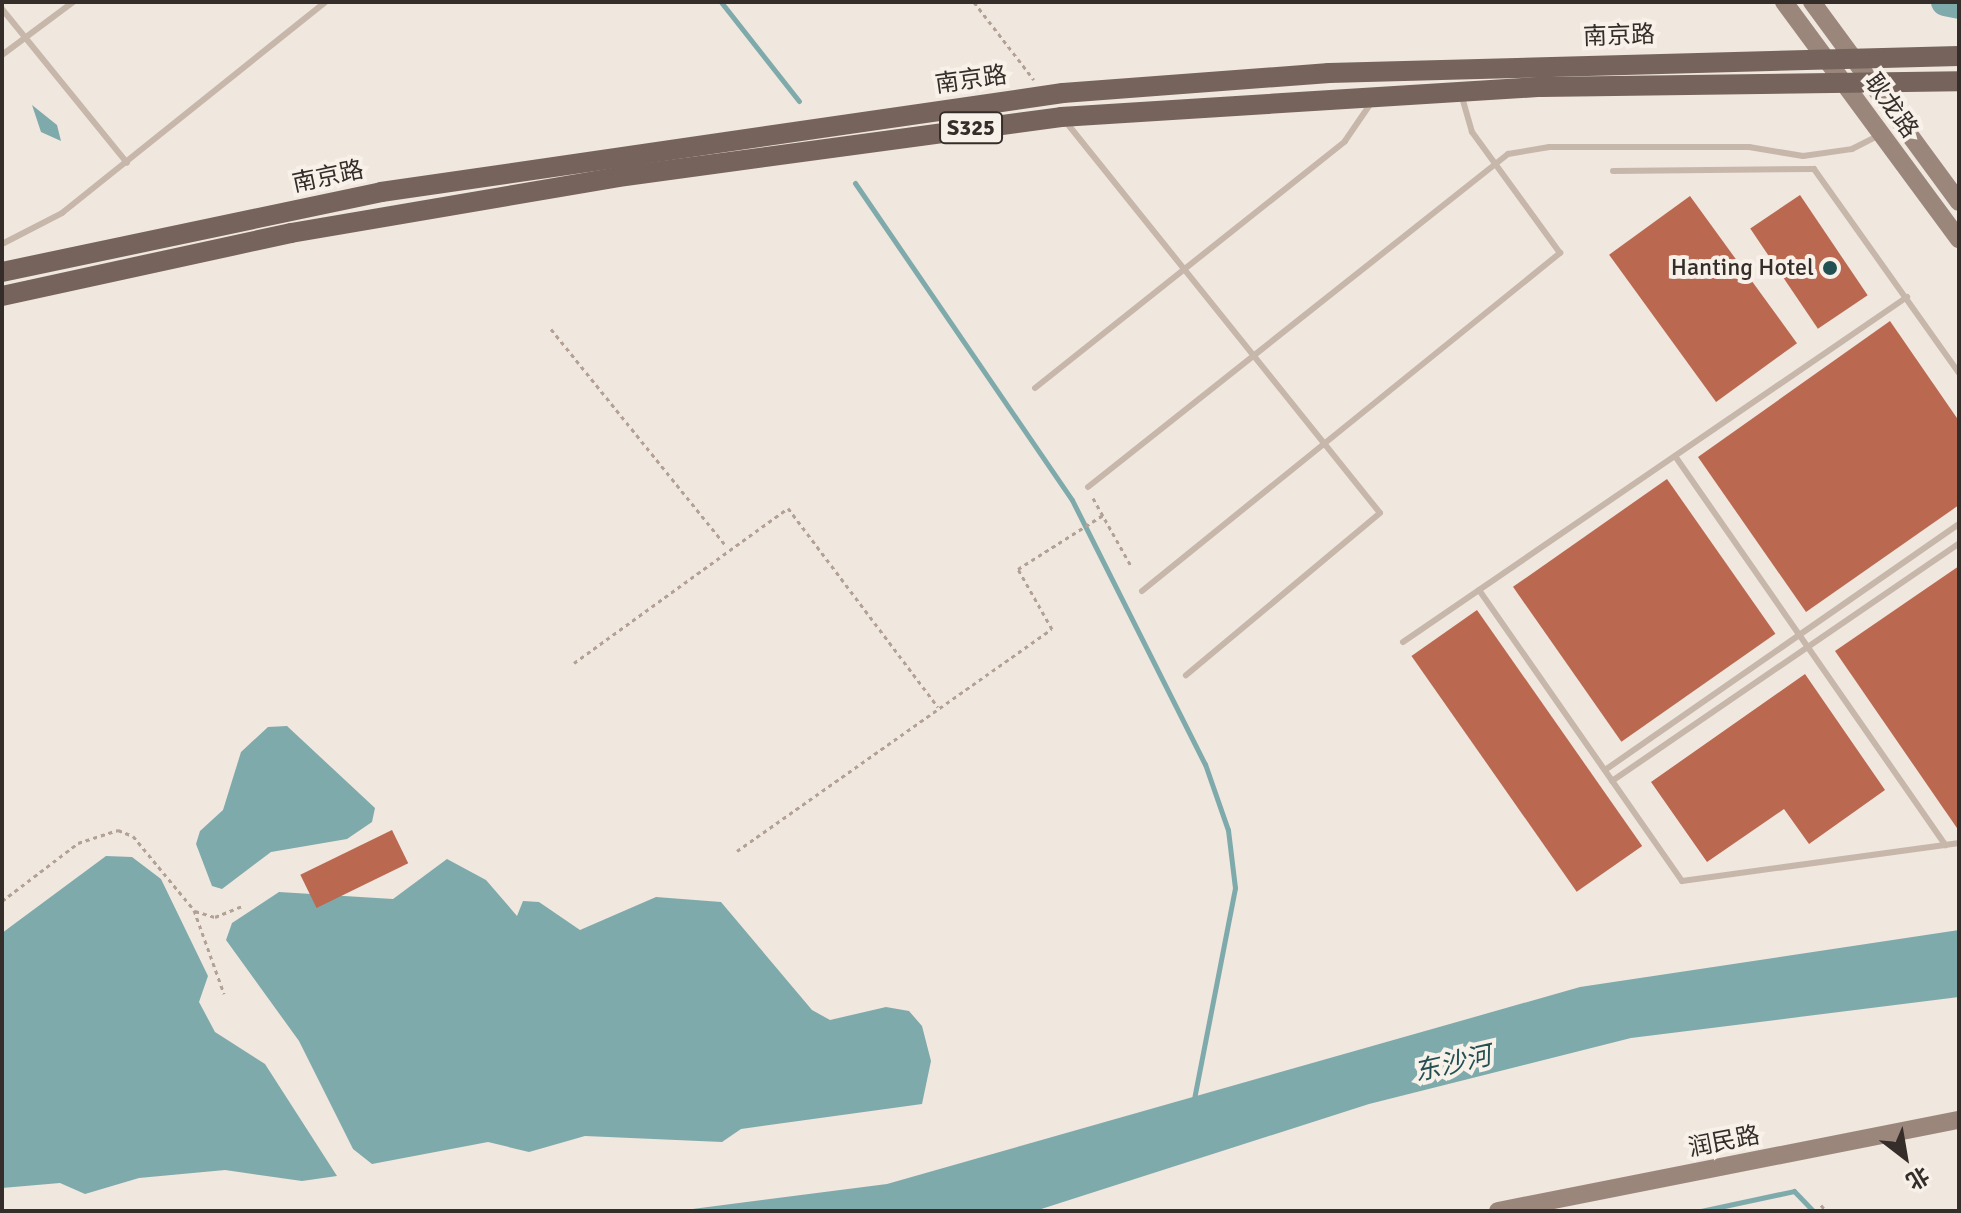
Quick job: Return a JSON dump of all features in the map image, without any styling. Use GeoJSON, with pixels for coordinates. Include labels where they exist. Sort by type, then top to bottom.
{"type":"FeatureCollection","features":[{"type":"Feature","properties":{"kind":"main road","name":"南京路"},"geometry":{"type":"LineString","coordinates":[[2,272],[381,192],[1047,96],[1329,73],[1823,54],[1956,56]]}},
{"type":"Feature","properties":{"kind":"main road","name":"南京路"},"geometry":{"type":"LineString","coordinates":[[2,296],[291,233],[556,188],[1061,117],[1460,91],[1956,81]]}},
{"type":"Feature","properties":{"kind":"street","name":"耿龙路"},"geometry":{"type":"LineString","coordinates":[[1784,2],[1959,239]]}},
{"type":"Feature","properties":{"kind":"street","name":"耿龙路"},"geometry":{"type":"LineString","coordinates":[[1812,2],[1959,202]]}},
{"type":"Feature","properties":{"kind":"street","name":"润民路"},"geometry":{"type":"LineString","coordinates":[[1498,1211],[1959,1120]]}},
{"type":"Feature","properties":{"kind":"lane"},"geometry":{"type":"LineString","coordinates":[[2,55],[73,2]]}},
{"type":"Feature","properties":{"kind":"lane"},"geometry":{"type":"LineString","coordinates":[[2,244],[62,213],[325,2]]}},
{"type":"Feature","properties":{"kind":"lane"},"geometry":{"type":"LineString","coordinates":[[2,9],[127,163]]}},
{"type":"Feature","properties":{"kind":"lane"},"geometry":{"type":"LineString","coordinates":[[1142,591],[1560,253],[1472,132],[1460,91]]}},
{"type":"Feature","properties":{"kind":"lane"},"geometry":{"type":"LineString","coordinates":[[1035,388],[1345,141],[1365,121],[1373,96]]}},
{"type":"Feature","properties":{"kind":"lane"},"geometry":{"type":"LineString","coordinates":[[1061,117],[1380,513],[1186,675]]}},
{"type":"Feature","properties":{"kind":"lane"},"geometry":{"type":"LineString","coordinates":[[1088,487],[1496,163],[1519,150],[1549,147],[1765,148],[1803,156],[1852,149],[1881,134]]}},
{"type":"Feature","properties":{"kind":"lane"},"geometry":{"type":"LineString","coordinates":[[1613,171],[1814,169],[1959,373]]}},
{"type":"Feature","properties":{"kind":"lane"},"geometry":{"type":"LineString","coordinates":[[1403,642],[1907,297]]}},
{"type":"Feature","properties":{"kind":"lane"},"geometry":{"type":"LineString","coordinates":[[1675,456],[1945,845]]}},
{"type":"Feature","properties":{"kind":"lane"},"geometry":{"type":"LineString","coordinates":[[1605,770],[1959,524]]}},
{"type":"Feature","properties":{"kind":"lane"},"geometry":{"type":"LineString","coordinates":[[1612,781],[1959,543]]}},
{"type":"Feature","properties":{"kind":"lane"},"geometry":{"type":"LineString","coordinates":[[1479,590],[1682,881],[1959,843]]}},
{"type":"Feature","properties":{"kind":"path"},"geometry":{"type":"LineString","coordinates":[[974,2],[1047,96]]}},
{"type":"Feature","properties":{"kind":"path"},"geometry":{"type":"LineString","coordinates":[[551,329],[727,548]]}},
{"type":"Feature","properties":{"kind":"path"},"geometry":{"type":"LineString","coordinates":[[1088,487],[1131,566]]}},
{"type":"Feature","properties":{"kind":"path"},"geometry":{"type":"LineString","coordinates":[[574,663],[780,509],[795,513],[938,707]]}},
{"type":"Feature","properties":{"kind":"path"},"geometry":{"type":"LineString","coordinates":[[737,851],[1052,629],[1018,569],[1103,515]]}},
{"type":"Feature","properties":{"kind":"path"},"geometry":{"type":"LineString","coordinates":[[2,901],[78,843],[118,830],[152,854],[194,910],[224,994]]}},
{"type":"Feature","properties":{"kind":"path"},"geometry":{"type":"LineString","coordinates":[[194,910],[215,917],[244,905]]}},
{"type":"Feature","properties":{"kind":"path"},"geometry":{"type":"LineString","coordinates":[[1821,1205],[1826,1211]]}},
{"type":"Feature","properties":{"kind":"water"},"geometry":{"type":"Polygon","coordinates":[[[32,105],[57,125],[61,141],[41,132],[32,105]]]}},
{"type":"Feature","properties":{"kind":"water"},"geometry":{"type":"Polygon","coordinates":[[[287,726],[375,808],[372,822],[347,839],[271,852],[222,889],[212,886],[196,844],[200,831],[223,810],[241,752],[268,727],[287,726]]]}},
{"type":"Feature","properties":{"kind":"water"},"geometry":{"type":"Polygon","coordinates":[[[106,856],[132,857],[161,879],[208,976],[199,1002],[215,1032],[265,1064],[337,1176],[302,1181],[225,1170],[139,1178],[85,1194],[60,1183],[2,1188],[2,933],[106,856]]]}},
{"type":"Feature","properties":{"kind":"water"},"geometry":{"type":"Polygon","coordinates":[[[447,859],[486,880],[517,916],[523,901],[539,902],[580,930],[656,897],[721,902],[812,1010],[830,1020],[886,1007],[909,1011],[922,1026],[931,1061],[922,1104],[741,1129],[722,1142],[585,1136],[529,1152],[488,1142],[372,1164],[353,1149],[299,1041],[226,940],[232,923],[279,892],[393,899],[447,859]]]}},
{"type":"Feature","properties":{"kind":"water","name":"东沙河"},"geometry":{"type":"Polygon","coordinates":[[[1959,930],[1959,997],[1631,1038],[1369,1104],[1035,1211],[677,1211],[887,1184],[1580,987],[1959,930]]]}},
{"type":"Feature","properties":{"kind":"building"},"geometry":{"type":"Polygon","coordinates":[[[1800,195],[1868,295],[1818,329],[1750,229],[1800,195]]]}},
{"type":"Feature","properties":{"kind":"building"},"geometry":{"type":"Polygon","coordinates":[[[1690,196],[1797,343],[1716,402],[1609,255],[1690,196]]]}},
{"type":"Feature","properties":{"kind":"building"},"geometry":{"type":"Polygon","coordinates":[[[1890,321],[1959,421],[1959,505],[1806,612],[1698,457],[1890,321]]]}},
{"type":"Feature","properties":{"kind":"building"},"geometry":{"type":"Polygon","coordinates":[[[1667,479],[1775,634],[1621,742],[1513,587],[1667,479]]]}},
{"type":"Feature","properties":{"kind":"building"},"geometry":{"type":"Polygon","coordinates":[[[1959,566],[1959,831],[1835,651],[1959,566]]]}},
{"type":"Feature","properties":{"kind":"building"},"geometry":{"type":"Polygon","coordinates":[[[1477,610],[1642,846],[1577,892],[1411,656],[1477,610]]]}},
{"type":"Feature","properties":{"kind":"building"},"geometry":{"type":"Polygon","coordinates":[[[1805,674],[1885,790],[1809,844],[1784,809],[1707,862],[1651,782],[1805,674]]]}},
{"type":"Feature","properties":{"kind":"building"},"geometry":{"type":"Polygon","coordinates":[[[392,830],[408,863],[317,908],[300,875],[392,830]]]}},
{"type":"Feature","properties":{"kind":"waterway"},"geometry":{"type":"LineString","coordinates":[[721,2],[799,101]]}},
{"type":"Feature","properties":{"kind":"waterway"},"geometry":{"type":"LineString","coordinates":[[1945,2],[1959,5]]}},
{"type":"Feature","properties":{"kind":"waterway"},"geometry":{"type":"LineString","coordinates":[[855,183],[1072,500],[1205,764],[1228,830],[1235,888],[1193,1105]]}},
{"type":"Feature","properties":{"kind":"waterway"},"geometry":{"type":"LineString","coordinates":[[1701,1211],[1794,1191],[1813,1211]]}},
{"type":"Feature","properties":{"kind":"place","name":"Hanting Hotel"},"geometry":{"type":"Point","coordinates":[1830,268]}}]}
